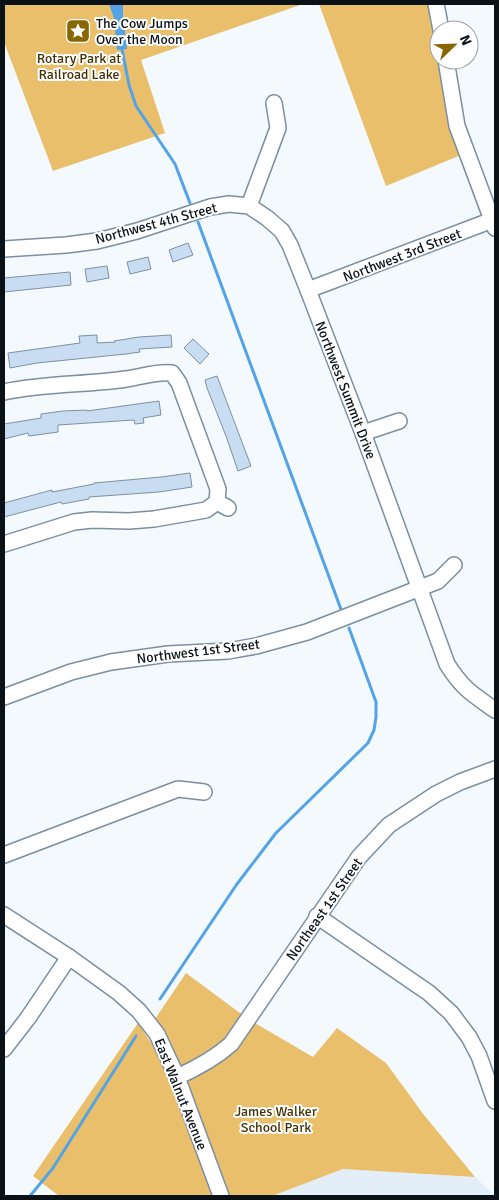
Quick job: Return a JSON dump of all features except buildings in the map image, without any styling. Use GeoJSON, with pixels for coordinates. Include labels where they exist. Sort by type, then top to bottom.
{"type":"FeatureCollection","features":[{"type":"Feature","properties":{"kind":"street"},"geometry":{"type":"LineString","coordinates":[[441,5],[441,20]]}},
{"type":"Feature","properties":{"kind":"street"},"geometry":{"type":"LineString","coordinates":[[448,70],[457,126],[494,222]]}},
{"type":"Feature","properties":{"kind":"street"},"geometry":{"type":"LineString","coordinates":[[249,206],[278,128],[274,103]]}},
{"type":"Feature","properties":{"kind":"street","name":"Northwest 4th Street"},"geometry":{"type":"LineString","coordinates":[[4,249],[97,241],[137,231],[210,206],[229,204],[249,206]]}},
{"type":"Feature","properties":{"kind":"street","name":"Northwest Summit Drive"},"geometry":{"type":"LineString","coordinates":[[249,206],[282,231],[290,245],[447,664],[456,680],[465,689],[495,710]]}},
{"type":"Feature","properties":{"kind":"street","name":"Northwest 3rd Street"},"geometry":{"type":"LineString","coordinates":[[308,290],[494,222]]}},
{"type":"Feature","properties":{"kind":"street"},"geometry":{"type":"LineString","coordinates":[[4,392],[22,388],[172,373],[178,383],[218,489],[222,505],[206,510],[154,519],[74,522],[4,544]]}},
{"type":"Feature","properties":{"kind":"street"},"geometry":{"type":"LineString","coordinates":[[362,433],[399,421]]}},
{"type":"Feature","properties":{"kind":"street","name":"Northwest 1st Street"},"geometry":{"type":"LineString","coordinates":[[4,697],[71,672],[111,662],[168,654],[228,651],[256,646],[308,632],[438,581],[454,565]]}},
{"type":"Feature","properties":{"kind":"street","name":"Northeast 1st Street"},"geometry":{"type":"LineString","coordinates":[[177,1077],[200,1067],[219,1055],[231,1044],[359,857],[389,825],[436,794],[460,782],[495,769]]}},
{"type":"Feature","properties":{"kind":"street"},"geometry":{"type":"LineString","coordinates":[[4,855],[178,789],[204,792]]}},
{"type":"Feature","properties":{"kind":"street","name":"East Walnut Avenue"},"geometry":{"type":"LineString","coordinates":[[4,915],[69,957],[118,993],[139,1011],[157,1034],[177,1077],[221,1196]]}},
{"type":"Feature","properties":{"kind":"street"},"geometry":{"type":"LineString","coordinates":[[317,916],[429,993],[451,1013],[476,1050],[495,1101]]}},
{"type":"Feature","properties":{"kind":"street"},"geometry":{"type":"LineString","coordinates":[[4,1049],[28,1018],[69,957]]}},
{"type":"Feature","properties":{"kind":"shaded area"},"geometry":{"type":"Polygon","coordinates":[[[343,1169],[475,1177],[495,1196],[272,1196],[343,1169]]]}},
{"type":"Feature","properties":{"kind":"green space","name":"Rotary Park at Railroad Lake"},"geometry":{"type":"Polygon","coordinates":[[[4,4],[303,4],[141,60],[165,133],[53,171],[4,42],[4,4]]]}},
{"type":"Feature","properties":{"kind":"green space"},"geometry":{"type":"Polygon","coordinates":[[[319,4],[429,4],[432,20],[429,20],[429,70],[441,70],[451,127],[461,155],[386,186],[319,4]]]}},
{"type":"Feature","properties":{"kind":"green space","name":"James Walker School Park"},"geometry":{"type":"Polygon","coordinates":[[[186,973],[248,1019],[313,1057],[337,1028],[386,1063],[424,1115],[475,1177],[343,1169],[272,1196],[228,1196],[178,1059],[155,1019],[186,973]]]}},
{"type":"Feature","properties":{"kind":"green space","name":"James Walker School Park"},"geometry":{"type":"Polygon","coordinates":[[[138,1023],[161,1058],[190,1126],[215,1196],[59,1196],[33,1176],[138,1023]]]}},
{"type":"Feature","properties":{"kind":"water"},"geometry":{"type":"Polygon","coordinates":[[[109,4],[123,4],[127,49],[117,50],[114,18],[109,4]]]}},
{"type":"Feature","properties":{"kind":"waterway"},"geometry":{"type":"LineString","coordinates":[[122,49],[129,85],[136,106],[175,164],[190,203]]}},
{"type":"Feature","properties":{"kind":"waterway"},"geometry":{"type":"LineString","coordinates":[[198,222],[342,612]]}},
{"type":"Feature","properties":{"kind":"waterway"},"geometry":{"type":"LineString","coordinates":[[160,999],[237,884],[276,833],[368,743],[374,730],[376,702],[349,628]]}},
{"type":"Feature","properties":{"kind":"waterway"},"geometry":{"type":"LineString","coordinates":[[30,1196],[53,1168],[136,1036]]}},
{"type":"Feature","properties":{"kind":"place","name":"The Cow Jumps Over the Moon"},"geometry":{"type":"Point","coordinates":[78,31]}}]}
